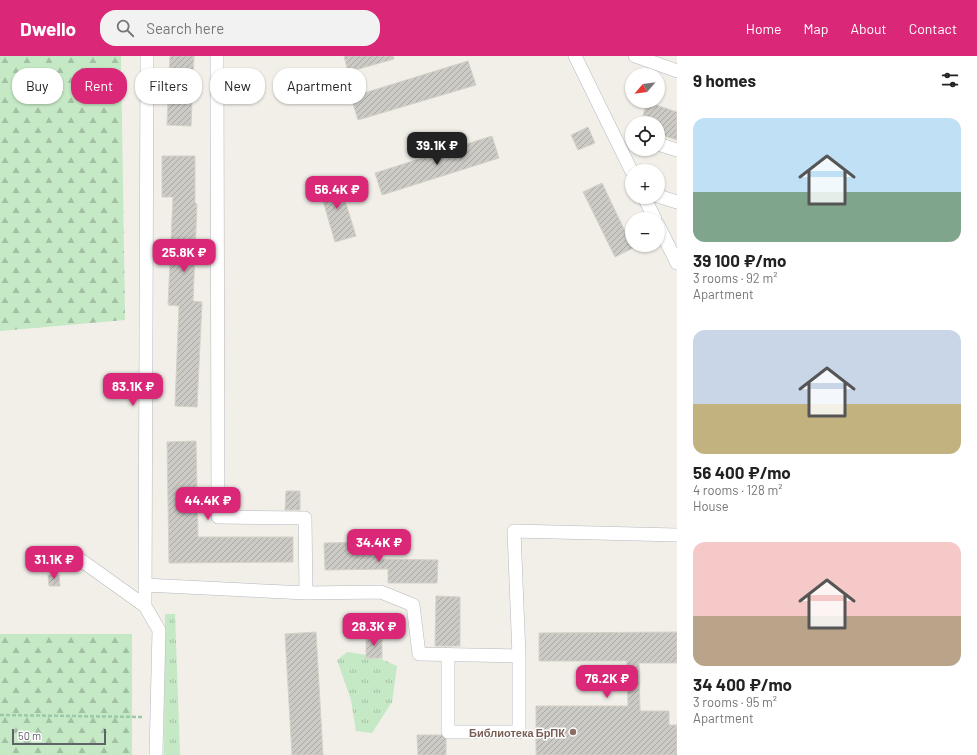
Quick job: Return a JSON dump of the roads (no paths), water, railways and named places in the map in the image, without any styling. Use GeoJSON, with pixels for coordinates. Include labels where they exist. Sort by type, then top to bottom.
{"type":"FeatureCollection","features":[{"type":"Feature","properties":{"kind":"street"},"geometry":{"type":"LineString","coordinates":[[145,606],[147,56]]}},
{"type":"Feature","properties":{"kind":"street"},"geometry":{"type":"LineString","coordinates":[[217,56],[218,517],[305,518],[306,593]]}},
{"type":"Feature","properties":{"kind":"street"},"geometry":{"type":"LineString","coordinates":[[575,56],[628,164]]}},
{"type":"Feature","properties":{"kind":"street"},"geometry":{"type":"LineString","coordinates":[[635,56],[677,71]]}},
{"type":"Feature","properties":{"kind":"street"},"geometry":{"type":"LineString","coordinates":[[665,146],[677,150]]}},
{"type":"Feature","properties":{"kind":"street"},"geometry":{"type":"LineString","coordinates":[[665,198],[677,202]]}},
{"type":"Feature","properties":{"kind":"street"},"geometry":{"type":"LineString","coordinates":[[665,239],[677,263]]}},
{"type":"Feature","properties":{"kind":"street"},"geometry":{"type":"LineString","coordinates":[[448,654],[448,732],[519,732],[519,656],[514,531],[677,535]]}},
{"type":"Feature","properties":{"kind":"street"},"geometry":{"type":"LineString","coordinates":[[71,553],[145,606],[159,630],[156,755]]}},
{"type":"Feature","properties":{"kind":"street"},"geometry":{"type":"LineString","coordinates":[[145,586],[306,593],[381,592],[413,605],[419,654],[519,656]]}},
{"type":"Feature","properties":{"kind":"place","name":"Библиотека БрПК"},"geometry":{"type":"Point","coordinates":[573,732]}}]}
